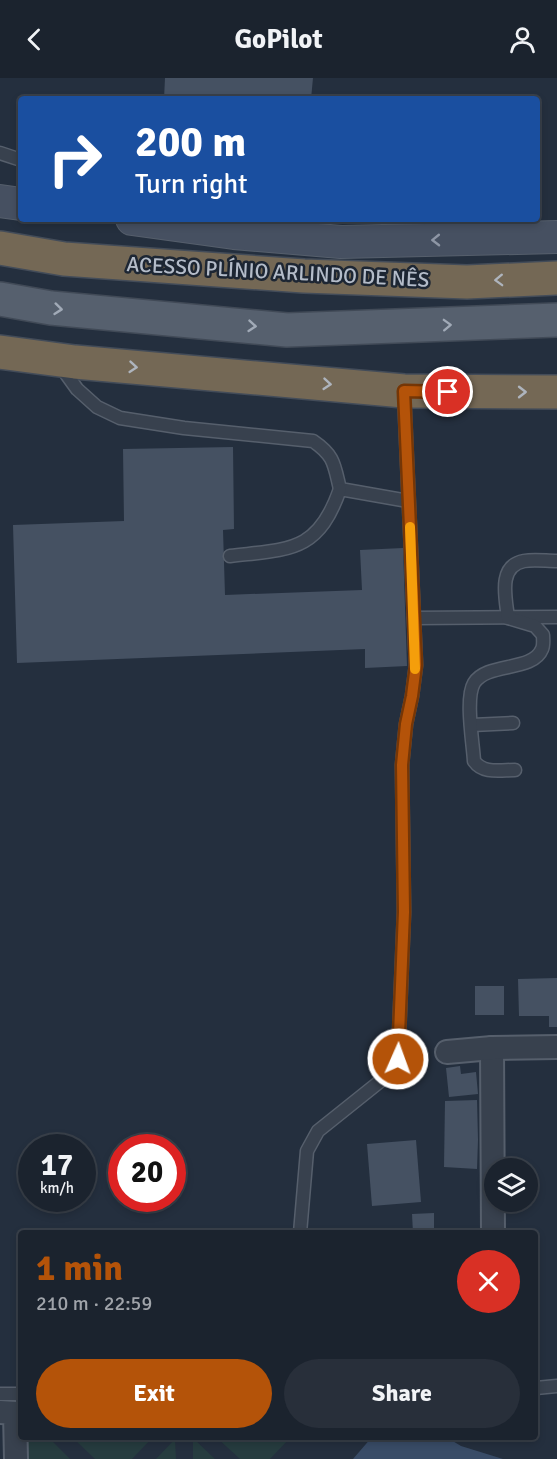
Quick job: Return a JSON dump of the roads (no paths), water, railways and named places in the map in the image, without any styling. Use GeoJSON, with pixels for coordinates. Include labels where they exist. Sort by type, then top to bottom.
{"type":"FeatureCollection","features":[{"type":"Feature","properties":{"kind":"highway","name":"ACESSO PLÍNIO ARLINDO DE NÊS"},"geometry":{"type":"LineString","coordinates":[[0,248],[64,259],[304,276],[467,282],[557,278]]}},
{"type":"Feature","properties":{"kind":"highway"},"geometry":{"type":"LineString","coordinates":[[0,352],[75,362],[404,391],[557,392]]}},
{"type":"Feature","properties":{"kind":"main road"},"geometry":{"type":"LineString","coordinates":[[0,201],[18,204]]}},
{"type":"Feature","properties":{"kind":"main road"},"geometry":{"type":"LineString","coordinates":[[152,222],[234,234],[341,242],[557,237]]}},
{"type":"Feature","properties":{"kind":"main road"},"geometry":{"type":"LineString","coordinates":[[0,299],[51,308],[287,330],[557,320]]}},
{"type":"Feature","properties":{"kind":"street"},"geometry":{"type":"LineString","coordinates":[[447,1052],[492,1048],[557,1047]]}},
{"type":"Feature","properties":{"kind":"street"},"geometry":{"type":"LineString","coordinates":[[492,1048],[493,1230]]}},
{"type":"Feature","properties":{"kind":"street"},"geometry":{"type":"LineString","coordinates":[[0,1412],[15,1413],[16,1459]]}},
{"type":"Feature","properties":{"kind":"lane"},"geometry":{"type":"LineString","coordinates":[[0,153],[18,159]]}},
{"type":"Feature","properties":{"kind":"lane"},"geometry":{"type":"LineString","coordinates":[[200,222],[234,234]]}},
{"type":"Feature","properties":{"kind":"lane"},"geometry":{"type":"LineString","coordinates":[[54,358],[77,389],[97,407],[120,418],[184,428],[313,441],[324,448],[332,458],[340,489],[332,512],[319,530],[302,544],[287,549],[230,556]]}},
{"type":"Feature","properties":{"kind":"lane"},"geometry":{"type":"LineString","coordinates":[[300,1230],[307,1151],[318,1131],[388,1075],[398,1059],[404,912],[402,765],[416,665],[404,391]]}},
{"type":"Feature","properties":{"kind":"lane"},"geometry":{"type":"LineString","coordinates":[[340,489],[408,501]]}},
{"type":"Feature","properties":{"kind":"lane"},"geometry":{"type":"LineString","coordinates":[[508,618],[504,583],[512,566],[522,561],[557,561]]}},
{"type":"Feature","properties":{"kind":"lane"},"geometry":{"type":"LineString","coordinates":[[414,618],[557,617]]}},
{"type":"Feature","properties":{"kind":"lane"},"geometry":{"type":"LineString","coordinates":[[508,618],[535,626],[543,635],[543,648],[536,658],[482,674],[473,684],[470,696],[474,761],[478,767],[487,770],[515,770]]}},
{"type":"Feature","properties":{"kind":"lane"},"geometry":{"type":"LineString","coordinates":[[472,725],[513,723]]}},
{"type":"Feature","properties":{"kind":"lane"},"geometry":{"type":"LineString","coordinates":[[538,1388],[557,1386]]}},
{"type":"Feature","properties":{"kind":"lane"},"geometry":{"type":"LineString","coordinates":[[0,1394],[18,1394]]}},
{"type":"Feature","properties":{"kind":"water"},"geometry":{"type":"Polygon","coordinates":[[[369,1440],[451,1440],[461,1446],[503,1459],[353,1459],[369,1440]]]}}]}
